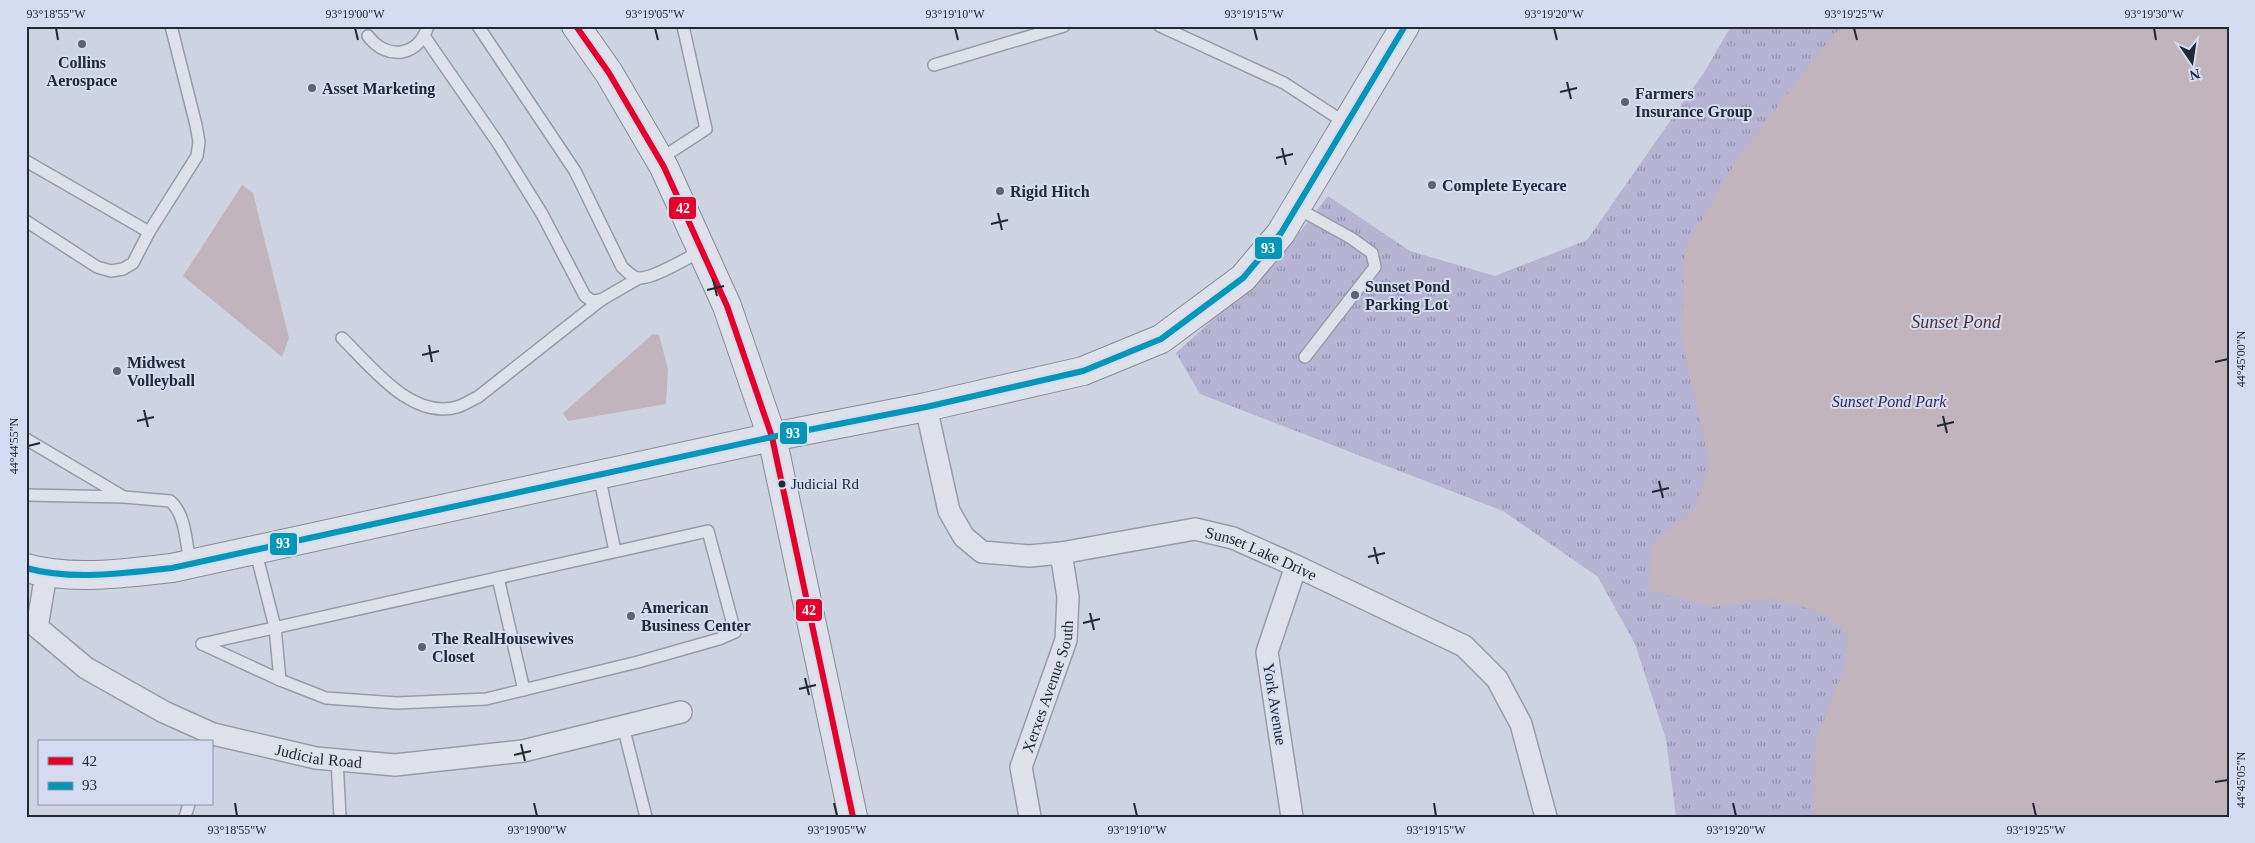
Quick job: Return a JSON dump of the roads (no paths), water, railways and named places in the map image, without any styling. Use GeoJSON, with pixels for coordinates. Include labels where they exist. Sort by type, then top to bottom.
{"type":"FeatureCollection","features":[{"type":"Feature","properties":{"kind":"street"},"geometry":{"type":"LineString","coordinates":[[576,26],[609,73],[659,159],[727,306],[772,437],[853,817]]}},
{"type":"Feature","properties":{"kind":"street","name":"Judicial Road"},"geometry":{"type":"LineString","coordinates":[[681,712],[523,751],[395,765],[316,758],[212,738],[86,668],[32,629],[36,571],[125,573],[172,568],[772,437],[926,407],[1083,371],[1161,339],[1244,278],[1281,233],[1297,208],[1404,26]]}},
{"type":"Feature","properties":{"kind":"street","name":"Sunset Lake Drive"},"geometry":{"type":"LineString","coordinates":[[926,407],[948,511],[964,537],[982,552],[1029,556],[1061,553],[1194,529],[1233,538],[1464,646],[1497,679],[1521,724],[1546,817]]}},
{"type":"Feature","properties":{"kind":"street","name":"Xerxes Avenue South"},"geometry":{"type":"LineString","coordinates":[[1030,817],[1021,767],[1066,640],[1068,597],[1061,553]]}},
{"type":"Feature","properties":{"kind":"street","name":"York Avenue"},"geometry":{"type":"LineString","coordinates":[[1292,817],[1267,652],[1296,566]]}},
{"type":"Feature","properties":{"kind":"lane"},"geometry":{"type":"LineString","coordinates":[[26,221],[97,267],[111,271],[123,269],[133,263],[149,232],[197,156],[199,142],[171,26]]}},
{"type":"Feature","properties":{"kind":"lane"},"geometry":{"type":"LineString","coordinates":[[478,26],[575,171],[622,268],[639,278]]}},
{"type":"Feature","properties":{"kind":"lane"},"geometry":{"type":"LineString","coordinates":[[659,159],[706,129],[683,26]]}},
{"type":"Feature","properties":{"kind":"lane"},"geometry":{"type":"LineString","coordinates":[[934,65],[1064,26]]}},
{"type":"Feature","properties":{"kind":"lane"},"geometry":{"type":"LineString","coordinates":[[1160,26],[1284,84],[1347,124]]}},
{"type":"Feature","properties":{"kind":"lane"},"geometry":{"type":"LineString","coordinates":[[368,36],[374,44],[383,50],[403,52],[413,48],[426,31],[537,206],[586,296],[592,301],[601,300]]}},
{"type":"Feature","properties":{"kind":"lane"},"geometry":{"type":"LineString","coordinates":[[26,161],[149,232]]}},
{"type":"Feature","properties":{"kind":"lane"},"geometry":{"type":"LineString","coordinates":[[1297,208],[1351,238],[1372,253],[1375,266],[1305,358]]}},
{"type":"Feature","properties":{"kind":"lane"},"geometry":{"type":"LineString","coordinates":[[342,338],[398,392],[422,406],[442,409],[457,407],[478,396],[601,300],[639,278],[661,272],[701,251]]}},
{"type":"Feature","properties":{"kind":"lane"},"geometry":{"type":"LineString","coordinates":[[26,440],[124,497]]}},
{"type":"Feature","properties":{"kind":"lane"},"geometry":{"type":"LineString","coordinates":[[599,475],[615,551]]}},
{"type":"Feature","properties":{"kind":"lane"},"geometry":{"type":"LineString","coordinates":[[26,495],[124,497],[170,501],[176,506],[180,517],[190,563]]}},
{"type":"Feature","properties":{"kind":"lane"},"geometry":{"type":"LineString","coordinates":[[708,530],[735,632],[719,639],[638,662],[486,699],[397,703],[326,698],[280,680],[202,644],[274,627],[615,551],[708,530]]}},
{"type":"Feature","properties":{"kind":"lane"},"geometry":{"type":"LineString","coordinates":[[255,549],[274,627],[280,680]]}},
{"type":"Feature","properties":{"kind":"lane"},"geometry":{"type":"LineString","coordinates":[[498,578],[524,690]]}},
{"type":"Feature","properties":{"kind":"lane"},"geometry":{"type":"LineString","coordinates":[[623,726],[646,817]]}},
{"type":"Feature","properties":{"kind":"lane"},"geometry":{"type":"LineString","coordinates":[[337,759],[340,817]]}},
{"type":"Feature","properties":{"kind":"water","name":"Sunset Pond"},"geometry":{"type":"Polygon","coordinates":[[[1850,26],[2229,26],[2229,817],[1814,817],[1815,742],[1847,662],[1847,633],[1825,614],[1773,598],[1712,607],[1648,590],[1653,543],[1695,509],[1710,463],[1681,335],[1685,249],[1739,156],[1835,33],[1850,26]]]}},
{"type":"Feature","properties":{"kind":"water"},"geometry":{"type":"Polygon","coordinates":[[[242,185],[253,193],[289,338],[282,357],[183,276],[242,185]]]}},
{"type":"Feature","properties":{"kind":"water"},"geometry":{"type":"Polygon","coordinates":[[[653,334],[659,335],[668,369],[666,404],[568,421],[563,413],[653,334]]]}},
{"type":"Feature","properties":{"kind":"place","name":"Collins Aerospace"},"geometry":{"type":"Point","coordinates":[82,44]}},
{"type":"Feature","properties":{"kind":"place","name":"Asset Marketing"},"geometry":{"type":"Point","coordinates":[312,88]}},
{"type":"Feature","properties":{"kind":"place","name":"Farmers Insurance Group"},"geometry":{"type":"Point","coordinates":[1625,102]}},
{"type":"Feature","properties":{"kind":"place","name":"Complete Eyecare"},"geometry":{"type":"Point","coordinates":[1432,185]}},
{"type":"Feature","properties":{"kind":"place","name":"Rigid Hitch"},"geometry":{"type":"Point","coordinates":[1000,191]}},
{"type":"Feature","properties":{"kind":"place","name":"Sunset Pond Parking Lot"},"geometry":{"type":"Point","coordinates":[1355,295]}},
{"type":"Feature","properties":{"kind":"place","name":"Midwest Volleyball"},"geometry":{"type":"Point","coordinates":[117,371]}},
{"type":"Feature","properties":{"kind":"place","name":"Judicial Rd"},"geometry":{"type":"Point","coordinates":[782,484]}},
{"type":"Feature","properties":{"kind":"place","name":"American Business Center"},"geometry":{"type":"Point","coordinates":[631,616]}},
{"type":"Feature","properties":{"kind":"place","name":"The RealHousewives Closet"},"geometry":{"type":"Point","coordinates":[422,647]}},
{"type":"Feature","properties":{"kind":"park label","name":"Sunset Pond Park"},"geometry":{"type":"Point","coordinates":[1889,401]}}]}
